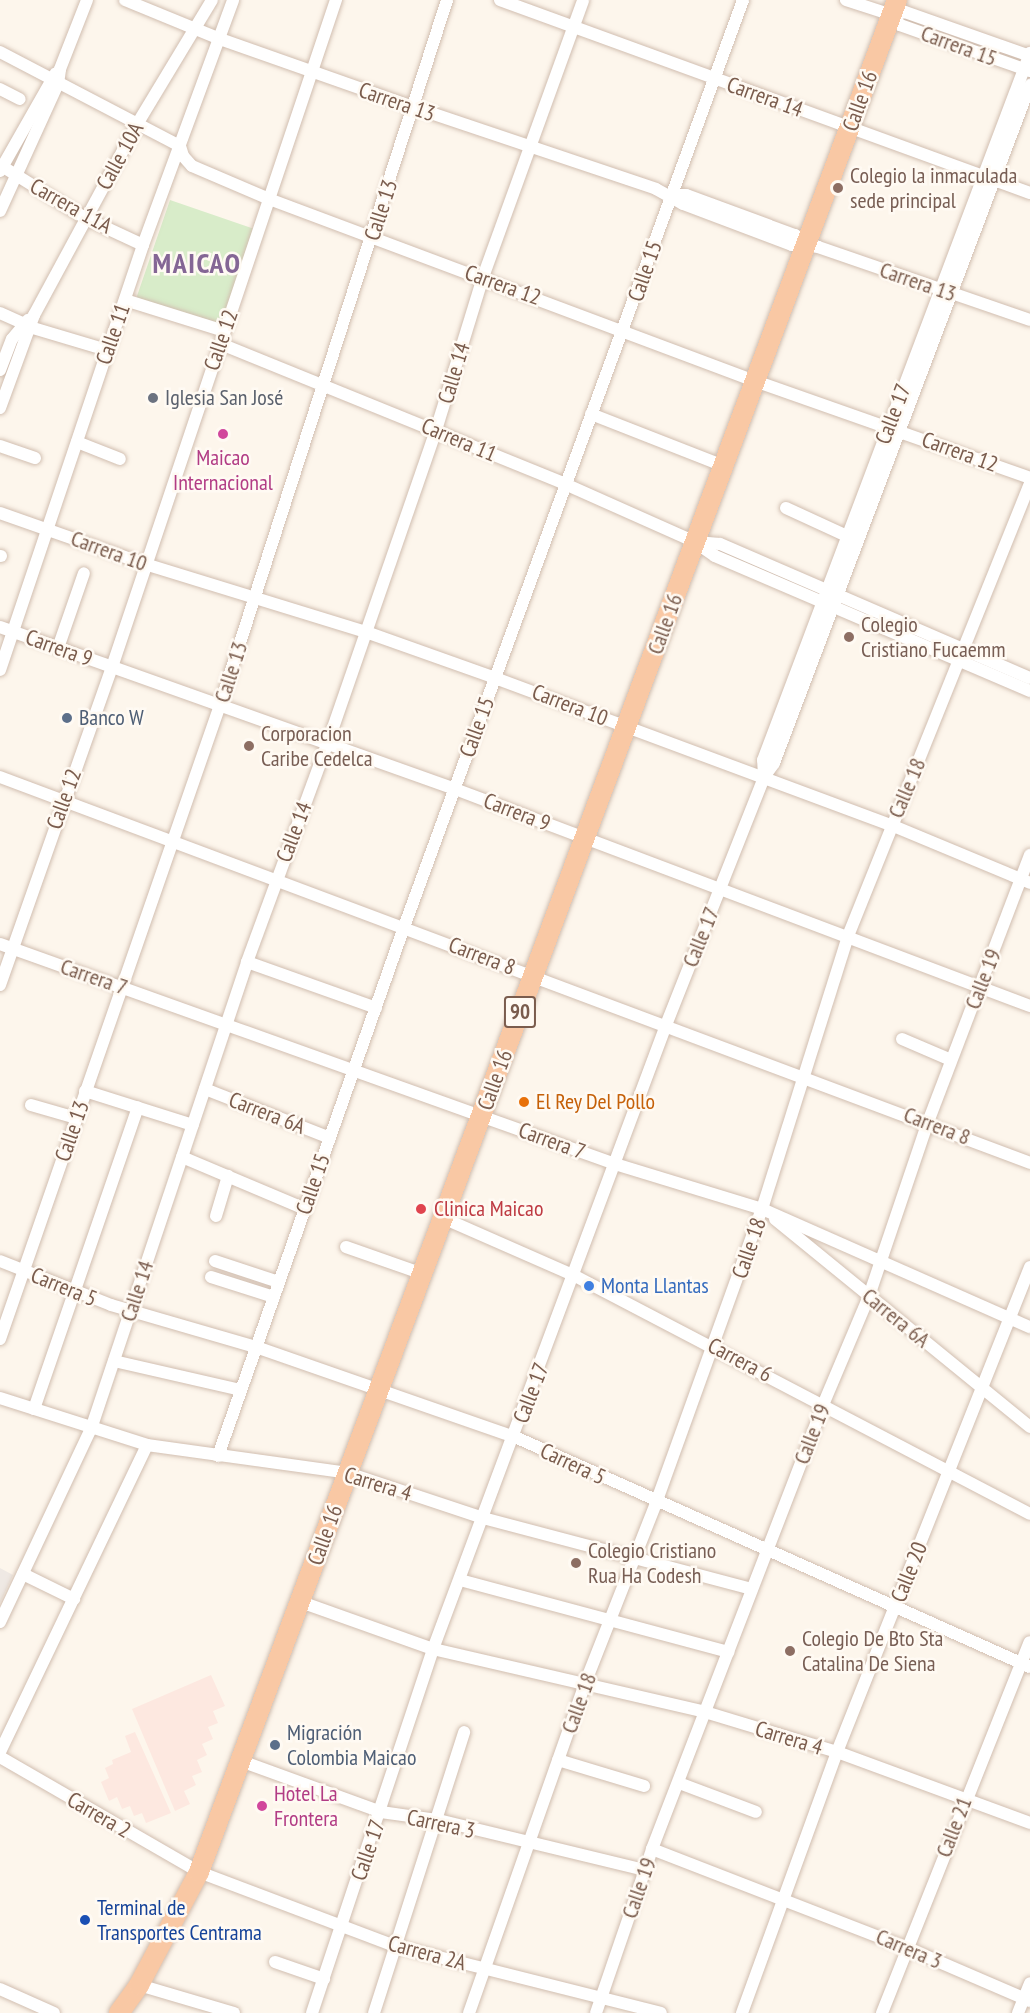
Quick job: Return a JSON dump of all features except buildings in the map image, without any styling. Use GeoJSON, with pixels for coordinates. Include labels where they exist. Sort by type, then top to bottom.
{"type":"FeatureCollection","features":[{"type":"Feature","properties":{"kind":"highway","name":"Calle 16"},"geometry":{"type":"LineString","coordinates":[[119,2013],[139,1985],[199,1872],[894,8]]}},
{"type":"Feature","properties":{"kind":"street"},"geometry":{"type":"LineString","coordinates":[[0,211],[87,0]]}},
{"type":"Feature","properties":{"kind":"street","name":"Carrera 13"},"geometry":{"type":"LineString","coordinates":[[125,0],[220,39],[672,195],[686,195],[795,235],[806,244],[1030,320]]}},
{"type":"Feature","properties":{"kind":"street","name":"Calle 10A"},"geometry":{"type":"LineString","coordinates":[[0,370],[28,326],[136,126],[212,0]]}},
{"type":"Feature","properties":{"kind":"street","name":"Calle 11"},"geometry":{"type":"LineString","coordinates":[[0,670],[45,528],[77,442],[143,244],[233,0]]}},
{"type":"Feature","properties":{"kind":"street","name":"Calle 12"},"geometry":{"type":"LineString","coordinates":[[0,985],[63,800],[112,667],[336,0]]}},
{"type":"Feature","properties":{"kind":"street","name":"Calle 13"},"geometry":{"type":"LineString","coordinates":[[0,1339],[171,840],[220,705],[447,0]]}},
{"type":"Feature","properties":{"kind":"street","name":"Carrera 14"},"geometry":{"type":"LineString","coordinates":[[500,0],[1030,194]]}},
{"type":"Feature","properties":{"kind":"street","name":"Calle 14"},"geometry":{"type":"LineString","coordinates":[[0,1622],[91,1429],[247,962],[327,745],[436,430],[483,277],[583,0]]}},
{"type":"Feature","properties":{"kind":"street","name":"Calle 15"},"geometry":{"type":"LineString","coordinates":[[218,1456],[404,927],[565,484],[624,331],[743,0]]}},
{"type":"Feature","properties":{"kind":"street","name":"Carrera 15"},"geometry":{"type":"LineString","coordinates":[[846,0],[894,8],[1030,55]]}},
{"type":"Feature","properties":{"kind":"street","name":"Carrera 15"},"geometry":{"type":"LineString","coordinates":[[894,8],[900,25],[1027,70]]}},
{"type":"Feature","properties":{"kind":"street","name":"Carrera 12"},"geometry":{"type":"LineString","coordinates":[[0,52],[136,126],[180,146],[183,156],[192,166],[269,199],[483,277],[755,381],[894,428],[1030,478]]}},
{"type":"Feature","properties":{"kind":"street","name":"Calle 17"},"geometry":{"type":"LineString","coordinates":[[312,2013],[381,1812],[433,1649],[576,1276],[666,1025],[764,777],[774,763],[831,598],[988,177],[1027,70],[1030,55]]}},
{"type":"Feature","properties":{"kind":"street"},"geometry":{"type":"LineString","coordinates":[[1,168],[54,82]]}},
{"type":"Feature","properties":{"kind":"street","name":"Calle 17"},"geometry":{"type":"LineString","coordinates":[[988,177],[1030,85]]}},
{"type":"Feature","properties":{"kind":"street"},"geometry":{"type":"LineString","coordinates":[[0,89],[20,99]]}},
{"type":"Feature","properties":{"kind":"street","name":"Carrera 11A"},"geometry":{"type":"LineString","coordinates":[[1,168],[85,218],[143,244]]}},
{"type":"Feature","properties":{"kind":"street"},"geometry":{"type":"LineString","coordinates":[[125,300],[224,331]]}},
{"type":"Feature","properties":{"kind":"street"},"geometry":{"type":"LineString","coordinates":[[0,313],[28,326],[107,350]]}},
{"type":"Feature","properties":{"kind":"street","name":"Calle 10A"},"geometry":{"type":"LineString","coordinates":[[0,408],[28,326]]}},
{"type":"Feature","properties":{"kind":"street","name":"Carrera 11"},"geometry":{"type":"LineString","coordinates":[[221,344],[322,383],[565,484],[695,542],[715,556],[831,598],[962,654],[1030,678]]}},
{"type":"Feature","properties":{"kind":"street"},"geometry":{"type":"LineString","coordinates":[[591,414],[724,466]]}},
{"type":"Feature","properties":{"kind":"street","name":"Calle 17"},"geometry":{"type":"LineString","coordinates":[[831,598],[848,536],[894,428]]}},
{"type":"Feature","properties":{"kind":"street"},"geometry":{"type":"LineString","coordinates":[[77,442],[120,459]]}},
{"type":"Feature","properties":{"kind":"street"},"geometry":{"type":"LineString","coordinates":[[0,446],[35,458]]}},
{"type":"Feature","properties":{"kind":"street","name":"Calle 18"},"geometry":{"type":"LineString","coordinates":[[469,2013],[584,1686],[611,1621],[714,1346],[762,1209],[848,936],[1030,483]]}},
{"type":"Feature","properties":{"kind":"street"},"geometry":{"type":"LineString","coordinates":[[786,508],[848,536]]}},
{"type":"Feature","properties":{"kind":"street","name":"Carrera 10"},"geometry":{"type":"LineString","coordinates":[[0,513],[254,600],[366,632],[495,678],[891,825],[1025,881]]}},
{"type":"Feature","properties":{"kind":"street"},"geometry":{"type":"LineString","coordinates":[[58,648],[84,573]]}},
{"type":"Feature","properties":{"kind":"street","name":"Carrera 9"},"geometry":{"type":"LineString","coordinates":[[0,627],[455,789],[1030,1006]]}},
{"type":"Feature","properties":{"kind":"street","name":"Carrera 11"},"geometry":{"type":"LineString","coordinates":[[962,654],[1030,691]]}},
{"type":"Feature","properties":{"kind":"street","name":"Carrera 8"},"geometry":{"type":"LineString","coordinates":[[0,777],[928,1122],[1030,1163]]}},
{"type":"Feature","properties":{"kind":"street","name":"Calle 19"},"geometry":{"type":"LineString","coordinates":[[596,2013],[652,1849],[823,1406],[869,1296],[928,1122],[980,986],[1025,881],[1030,855]]}},
{"type":"Feature","properties":{"kind":"street","name":"Carrera 7"},"geometry":{"type":"LineString","coordinates":[[0,944],[354,1068],[615,1164],[762,1209],[1030,1327]]}},
{"type":"Feature","properties":{"kind":"street"},"geometry":{"type":"LineString","coordinates":[[247,962],[376,1008]]}},
{"type":"Feature","properties":{"kind":"street"},"geometry":{"type":"LineString","coordinates":[[902,1039],[951,1060]]}},
{"type":"Feature","properties":{"kind":"street","name":"Carrera 6A"},"geometry":{"type":"LineString","coordinates":[[205,1089],[330,1137]]}},
{"type":"Feature","properties":{"kind":"street"},"geometry":{"type":"LineString","coordinates":[[85,1091],[193,1125]]}},
{"type":"Feature","properties":{"kind":"street"},"geometry":{"type":"LineString","coordinates":[[31,1106],[76,1118]]}},
{"type":"Feature","properties":{"kind":"street"},"geometry":{"type":"LineString","coordinates":[[34,1409],[138,1107]]}},
{"type":"Feature","properties":{"kind":"street"},"geometry":{"type":"LineString","coordinates":[[182,1157],[305,1209]]}},
{"type":"Feature","properties":{"kind":"street"},"geometry":{"type":"LineString","coordinates":[[216,1215],[228,1176]]}},
{"type":"Feature","properties":{"kind":"street","name":"Carrera 6A"},"geometry":{"type":"LineString","coordinates":[[762,1209],[1030,1427]]}},
{"type":"Feature","properties":{"kind":"street","name":"Carrera 6"},"geometry":{"type":"LineString","coordinates":[[443,1218],[576,1276],[714,1346],[823,1406],[1030,1514]]}},
{"type":"Feature","properties":{"kind":"street"},"geometry":{"type":"LineString","coordinates":[[346,1247],[423,1274]]}},
{"type":"Feature","properties":{"kind":"street","name":"Carrera 5"},"geometry":{"type":"LineString","coordinates":[[0,1261],[111,1305],[131,1308],[256,1347],[380,1388],[515,1437],[656,1503],[1026,1665]]}},
{"type":"Feature","properties":{"kind":"street"},"geometry":{"type":"LineString","coordinates":[[215,1262],[279,1282]]}},
{"type":"Feature","properties":{"kind":"street","name":"Calle 20"},"geometry":{"type":"LineString","coordinates":[[742,2013],[837,1752],[950,1473],[1030,1267]]}},
{"type":"Feature","properties":{"kind":"street"},"geometry":{"type":"LineString","coordinates":[[211,1277],[274,1297]]}},
{"type":"Feature","properties":{"kind":"street"},"geometry":{"type":"LineString","coordinates":[[114,1361],[241,1390]]}},
{"type":"Feature","properties":{"kind":"street","name":"Carrera 4"},"geometry":{"type":"LineString","coordinates":[[0,1398],[91,1429],[147,1445],[348,1473],[483,1518],[635,1556],[752,1589]]}},
{"type":"Feature","properties":{"kind":"street"},"geometry":{"type":"LineString","coordinates":[[0,1752],[147,1445]]}},
{"type":"Feature","properties":{"kind":"street"},"geometry":{"type":"LineString","coordinates":[[23,1574],[74,1599]]}},
{"type":"Feature","properties":{"kind":"street"},"geometry":{"type":"LineString","coordinates":[[460,1580],[729,1652]]}},
{"type":"Feature","properties":{"kind":"street","name":"Carrera 4"},"geometry":{"type":"LineString","coordinates":[[301,1602],[433,1649],[584,1686],[705,1712],[837,1752],[1030,1823]]}},
{"type":"Feature","properties":{"kind":"street","name":"Calle 21"},"geometry":{"type":"LineString","coordinates":[[882,2013],[964,1800],[1026,1665],[1030,1642]]}},
{"type":"Feature","properties":{"kind":"street"},"geometry":{"type":"LineString","coordinates":[[374,2013],[438,1820],[464,1732]]}},
{"type":"Feature","properties":{"kind":"street","name":"Carrera 2"},"geometry":{"type":"LineString","coordinates":[[0,1757],[199,1872]]}},
{"type":"Feature","properties":{"kind":"street"},"geometry":{"type":"LineString","coordinates":[[558,1760],[644,1786]]}},
{"type":"Feature","properties":{"kind":"street","name":"Carrera 3"},"geometry":{"type":"LineString","coordinates":[[241,1761],[381,1812],[438,1820],[527,1844],[645,1870]]}},
{"type":"Feature","properties":{"kind":"street"},"geometry":{"type":"LineString","coordinates":[[679,1783],[756,1812]]}},
{"type":"Feature","properties":{"kind":"street","name":"Carrera 3"},"geometry":{"type":"LineString","coordinates":[[652,1849],[907,1948],[1027,1999]]}},
{"type":"Feature","properties":{"kind":"street","name":"Carrera 2A"},"geometry":{"type":"LineString","coordinates":[[199,1872],[395,1946],[601,1996],[661,2013]]}},
{"type":"Feature","properties":{"kind":"street"},"geometry":{"type":"LineString","coordinates":[[275,1962],[324,1979]]}},
{"type":"Feature","properties":{"kind":"street"},"geometry":{"type":"LineString","coordinates":[[1018,2013],[1027,1999],[1030,1983]]}},
{"type":"Feature","properties":{"kind":"street"},"geometry":{"type":"LineString","coordinates":[[139,1985],[234,2013]]}},
{"type":"Feature","properties":{"kind":"street"},"geometry":{"type":"LineString","coordinates":[[0,1989],[54,2013]]}},
{"type":"Feature","properties":{"kind":"shaded area"},"geometry":{"type":"Polygon","coordinates":[[[0,1568],[13,1575],[0,1603],[0,1568]]]}},
{"type":"Feature","properties":{"kind":"shaded area"},"geometry":{"type":"Polygon","coordinates":[[[211,1675],[225,1706],[213,1711],[218,1723],[208,1727],[213,1739],[202,1744],[207,1755],[197,1760],[202,1772],[192,1776],[196,1785],[184,1791],[190,1804],[175,1811],[132,1709],[211,1675]]]}},
{"type":"Feature","properties":{"kind":"shaded area"},"geometry":{"type":"Polygon","coordinates":[[[135,1732],[171,1813],[146,1823],[142,1813],[134,1816],[130,1806],[122,1809],[117,1797],[109,1801],[101,1782],[109,1778],[105,1768],[113,1764],[112,1760],[131,1752],[125,1736],[135,1732]]]}},
{"type":"Feature","properties":{"kind":"green space"},"geometry":{"type":"Polygon","coordinates":[[[170,200],[255,229],[222,327],[136,297],[170,200]]]}},
{"type":"Feature","properties":{"kind":"place","name":"Colegio la inmaculada sede principal"},"geometry":{"type":"Point","coordinates":[838,188]}},
{"type":"Feature","properties":{"kind":"place","name":"Iglesia San José"},"geometry":{"type":"Point","coordinates":[153,398]}},
{"type":"Feature","properties":{"kind":"place","name":"Maicao Internacional"},"geometry":{"type":"Point","coordinates":[223,434]}},
{"type":"Feature","properties":{"kind":"place","name":"Colegio Cristiano Fucaemm"},"geometry":{"type":"Point","coordinates":[849,637]}},
{"type":"Feature","properties":{"kind":"place","name":"Banco W"},"geometry":{"type":"Point","coordinates":[67,718]}},
{"type":"Feature","properties":{"kind":"place","name":"Corporacion Caribe Cedelca"},"geometry":{"type":"Point","coordinates":[249,746]}},
{"type":"Feature","properties":{"kind":"place","name":"El Rey Del Pollo"},"geometry":{"type":"Point","coordinates":[524,1102]}},
{"type":"Feature","properties":{"kind":"place","name":"Clinica Maicao"},"geometry":{"type":"Point","coordinates":[421,1209]}},
{"type":"Feature","properties":{"kind":"place","name":"Monta Llantas"},"geometry":{"type":"Point","coordinates":[589,1286]}},
{"type":"Feature","properties":{"kind":"place","name":"Colegio Cristiano Rua Ha Codesh"},"geometry":{"type":"Point","coordinates":[576,1563]}},
{"type":"Feature","properties":{"kind":"place","name":"Colegio De Bto Sta Catalina De Siena"},"geometry":{"type":"Point","coordinates":[790,1651]}},
{"type":"Feature","properties":{"kind":"place","name":"Migración Colombia Maicao"},"geometry":{"type":"Point","coordinates":[275,1745]}},
{"type":"Feature","properties":{"kind":"place","name":"Hotel La Frontera"},"geometry":{"type":"Point","coordinates":[262,1806]}},
{"type":"Feature","properties":{"kind":"place","name":"Terminal de Transportes Centrama"},"geometry":{"type":"Point","coordinates":[85,1920]}},
{"type":"Feature","properties":{"kind":"district","name":"MAICAO"},"geometry":{"type":"Point","coordinates":[197,263]}}]}
